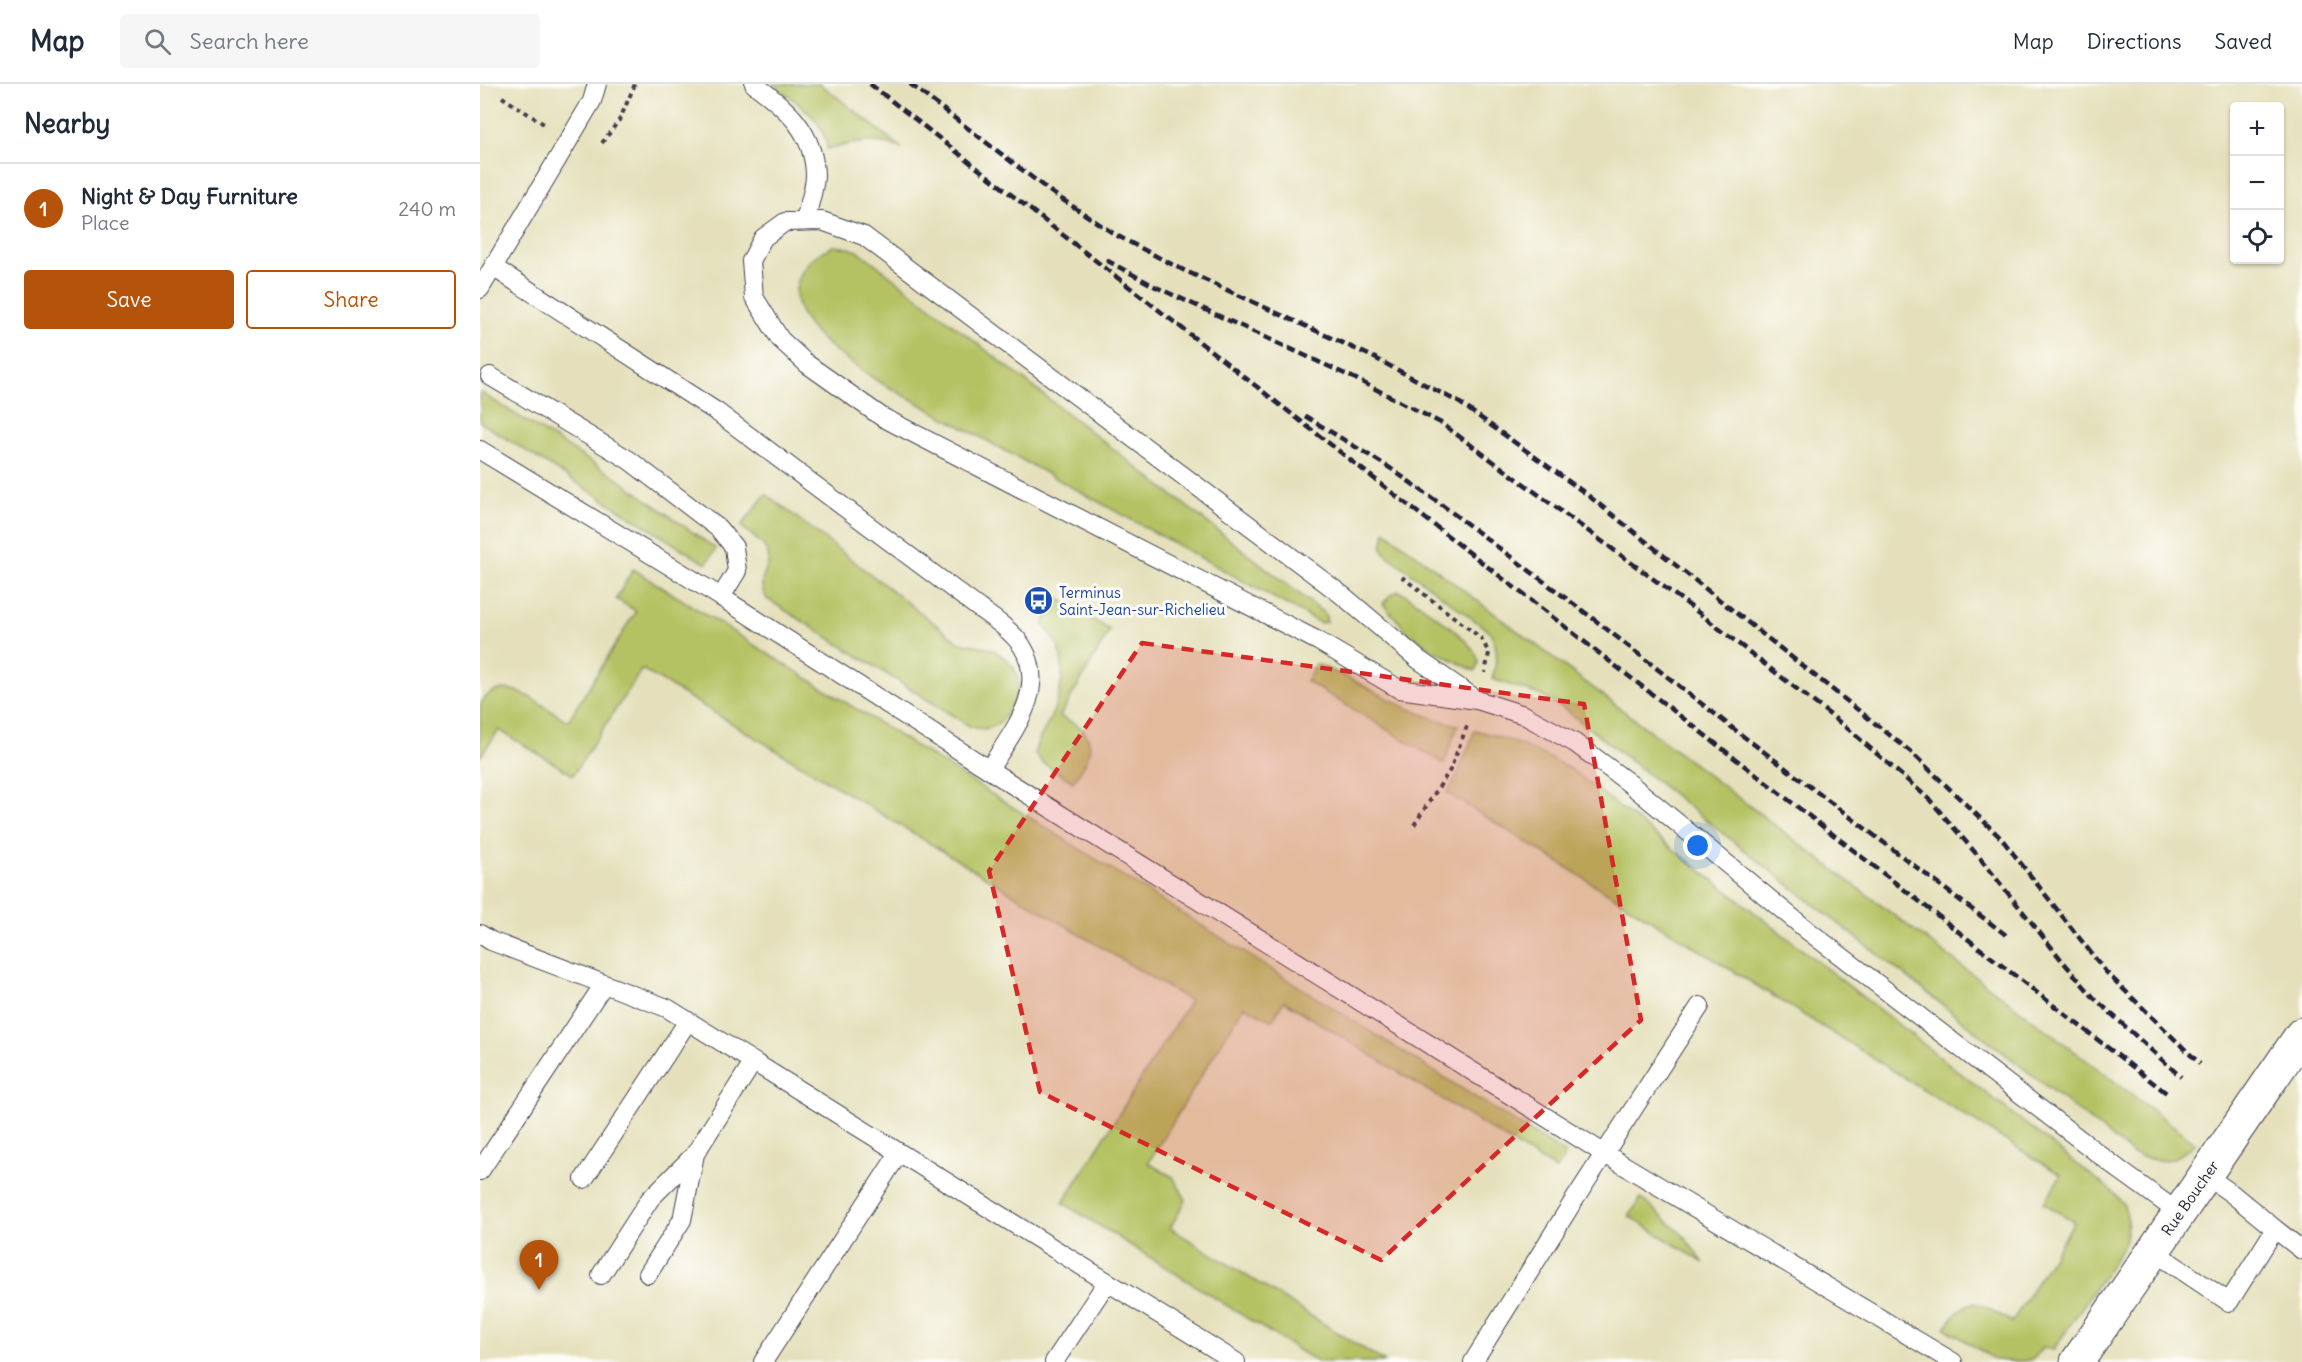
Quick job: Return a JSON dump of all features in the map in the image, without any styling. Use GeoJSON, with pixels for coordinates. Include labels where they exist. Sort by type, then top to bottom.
{"type":"FeatureCollection","features":[{"type":"Feature","properties":{"kind":"street","name":"Rue Boucher"},"geometry":{"type":"LineString","coordinates":[[2077,1362],[2302,1034]]}},
{"type":"Feature","properties":{"kind":"lane"},"geometry":{"type":"LineString","coordinates":[[480,288],[592,101],[597,84]]}},
{"type":"Feature","properties":{"kind":"lane"},"geometry":{"type":"LineString","coordinates":[[754,84],[780,104],[799,123],[810,149],[815,176],[805,221]]}},
{"type":"Feature","properties":{"kind":"lane"},"geometry":{"type":"LineString","coordinates":[[1477,700],[1419,660],[1323,581],[864,236],[822,221],[805,221],[785,222],[763,238],[752,261],[754,297],[780,339],[807,364],[882,417],[1318,641],[1400,689],[1477,700],[1524,715],[1575,743],[1629,783],[1806,930],[2179,1213]]}},
{"type":"Feature","properties":{"kind":"lane"},"geometry":{"type":"LineString","coordinates":[[493,267],[717,412],[980,609],[1022,645],[1031,666],[1033,685],[1022,717],[990,768]]}},
{"type":"Feature","properties":{"kind":"lane"},"geometry":{"type":"LineString","coordinates":[[490,376],[629,460],[718,528],[734,547],[737,571],[721,597]]}},
{"type":"Feature","properties":{"kind":"lane"},"geometry":{"type":"LineString","coordinates":[[480,450],[721,597],[990,768],[1013,785],[1605,1154],[1953,1362]]}},
{"type":"Feature","properties":{"kind":"lane"},"geometry":{"type":"LineString","coordinates":[[480,934],[491,941],[667,1008],[1230,1361]]}},
{"type":"Feature","properties":{"kind":"lane"},"geometry":{"type":"LineString","coordinates":[[480,1171],[604,984]]}},
{"type":"Feature","properties":{"kind":"lane"},"geometry":{"type":"LineString","coordinates":[[1473,1362],[1700,1006]]}},
{"type":"Feature","properties":{"kind":"lane"},"geometry":{"type":"LineString","coordinates":[[584,1179],[688,1021]]}},
{"type":"Feature","properties":{"kind":"lane"},"geometry":{"type":"LineString","coordinates":[[601,1275],[650,1199],[695,1154],[753,1062]]}},
{"type":"Feature","properties":{"kind":"lane"},"geometry":{"type":"LineString","coordinates":[[763,1362],[900,1153]]}},
{"type":"Feature","properties":{"kind":"lane"},"geometry":{"type":"LineString","coordinates":[[648,1274],[682,1220],[695,1154]]}},
{"type":"Feature","properties":{"kind":"lane"},"geometry":{"type":"LineString","coordinates":[[2205,1176],[2231,1193],[2302,1250]]}},
{"type":"Feature","properties":{"kind":"lane"},"geometry":{"type":"LineString","coordinates":[[2153,1251],[2229,1302],[2275,1229]]}},
{"type":"Feature","properties":{"kind":"lane"},"geometry":{"type":"LineString","coordinates":[[1054,1362],[1107,1282]]}},
{"type":"Feature","properties":{"kind":"path"},"geometry":{"type":"LineString","coordinates":[[502,97],[569,140]]}},
{"type":"Feature","properties":{"kind":"highlighted area"},"geometry":{"type":"Polygon","coordinates":[[[1142,643],[1584,704],[1641,1020],[1381,1260],[1040,1092],[989,871],[1142,643]]]}},
{"type":"Feature","properties":{"kind":"green space"},"geometry":{"type":"Polygon","coordinates":[[[773,84],[820,84],[902,148],[873,142],[827,149],[821,128],[815,120],[800,104],[773,84]]]}},
{"type":"Feature","properties":{"kind":"green space"},"geometry":{"type":"Polygon","coordinates":[[[834,246],[860,252],[1325,614],[1327,622],[1320,623],[876,380],[834,350],[807,323],[799,308],[796,293],[800,276],[810,261],[834,246]]]}},
{"type":"Feature","properties":{"kind":"green space"},"geometry":{"type":"Polygon","coordinates":[[[480,392],[617,478],[716,549],[706,564],[480,422],[480,392]]]}},
{"type":"Feature","properties":{"kind":"green space"},"geometry":{"type":"Polygon","coordinates":[[[766,494],[959,642],[991,649],[1006,659],[1015,670],[1018,686],[1011,708],[1001,721],[987,729],[971,727],[767,599],[763,591],[762,579],[768,565],[768,554],[760,542],[741,526],[766,494]]]}},
{"type":"Feature","properties":{"kind":"green space"},"geometry":{"type":"Polygon","coordinates":[[[1385,531],[2196,1143],[2180,1155],[2166,1160],[2133,1154],[1563,708],[1540,695],[1492,679],[1497,656],[1490,632],[1387,555],[1382,548],[1385,531]]]}},
{"type":"Feature","properties":{"kind":"green space"},"geometry":{"type":"Polygon","coordinates":[[[633,569],[1566,1154],[1556,1170],[1284,1001],[1272,1021],[1244,1006],[1148,1163],[1173,1177],[1186,1200],[1170,1228],[1385,1362],[1317,1362],[1063,1203],[1190,1001],[642,669],[573,775],[499,730],[480,757],[480,705],[489,694],[500,690],[511,690],[523,694],[568,721],[636,611],[616,599],[633,569]]]}},
{"type":"Feature","properties":{"kind":"green space"},"geometry":{"type":"Polygon","coordinates":[[[1398,591],[1435,616],[1469,645],[1476,654],[1478,662],[1475,671],[1433,650],[1409,633],[1383,604],[1390,595],[1398,591]]]}},
{"type":"Feature","properties":{"kind":"green space"},"geometry":{"type":"Polygon","coordinates":[[[1057,598],[1110,630],[1060,716],[1081,728],[1089,742],[1088,756],[1073,782],[1043,763],[1035,754],[1038,742],[1056,706],[1061,685],[1060,654],[1056,641],[1043,625],[1057,598]]]}},
{"type":"Feature","properties":{"kind":"green space"},"geometry":{"type":"Polygon","coordinates":[[[1316,664],[1402,706],[1458,725],[1444,764],[1306,681],[1316,664]]]}},
{"type":"Feature","properties":{"kind":"green space"},"geometry":{"type":"Polygon","coordinates":[[[1475,730],[1525,747],[1572,770],[2113,1192],[2124,1205],[2128,1220],[2124,1245],[2054,1349],[2043,1347],[2033,1359],[2029,1360],[1998,1360],[1945,1328],[1962,1308],[1969,1304],[1983,1306],[2012,1322],[2074,1222],[2044,1203],[2061,1175],[1447,793],[1457,776],[1475,730]]]}},
{"type":"Feature","properties":{"kind":"green space"},"geometry":{"type":"Polygon","coordinates":[[[1641,1198],[1682,1234],[1704,1263],[1629,1216],[1641,1198]]]}},
{"type":"Feature","properties":{"kind":"railway"},"geometry":{"type":"LineString","coordinates":[[870,84],[1390,491],[2169,1095]]}},
{"type":"Feature","properties":{"kind":"railway"},"geometry":{"type":"LineString","coordinates":[[910,84],[1051,192],[1116,235],[1179,268],[1373,357],[1460,403],[1585,493],[1911,752],[2001,838],[2106,972],[2200,1064]]}},
{"type":"Feature","properties":{"kind":"railway"},"geometry":{"type":"LineString","coordinates":[[1106,260],[1156,287],[1356,379],[1441,423],[1686,603],[1847,728],[1929,799],[2094,998],[2181,1077]]}},
{"type":"Feature","properties":{"kind":"railway"},"geometry":{"type":"LineString","coordinates":[[1305,416],[1390,468],[1442,505],[2006,935]]}},
{"type":"Feature","properties":{"kind":"place","name":"Terminus Saint-Jean-sur-Richelieu"},"geometry":{"type":"Point","coordinates":[1038,601]}},
{"type":"Feature","properties":{"kind":"place","name":"Night & Day Furniture"},"geometry":{"type":"Point","coordinates":[539,1290]}}]}
